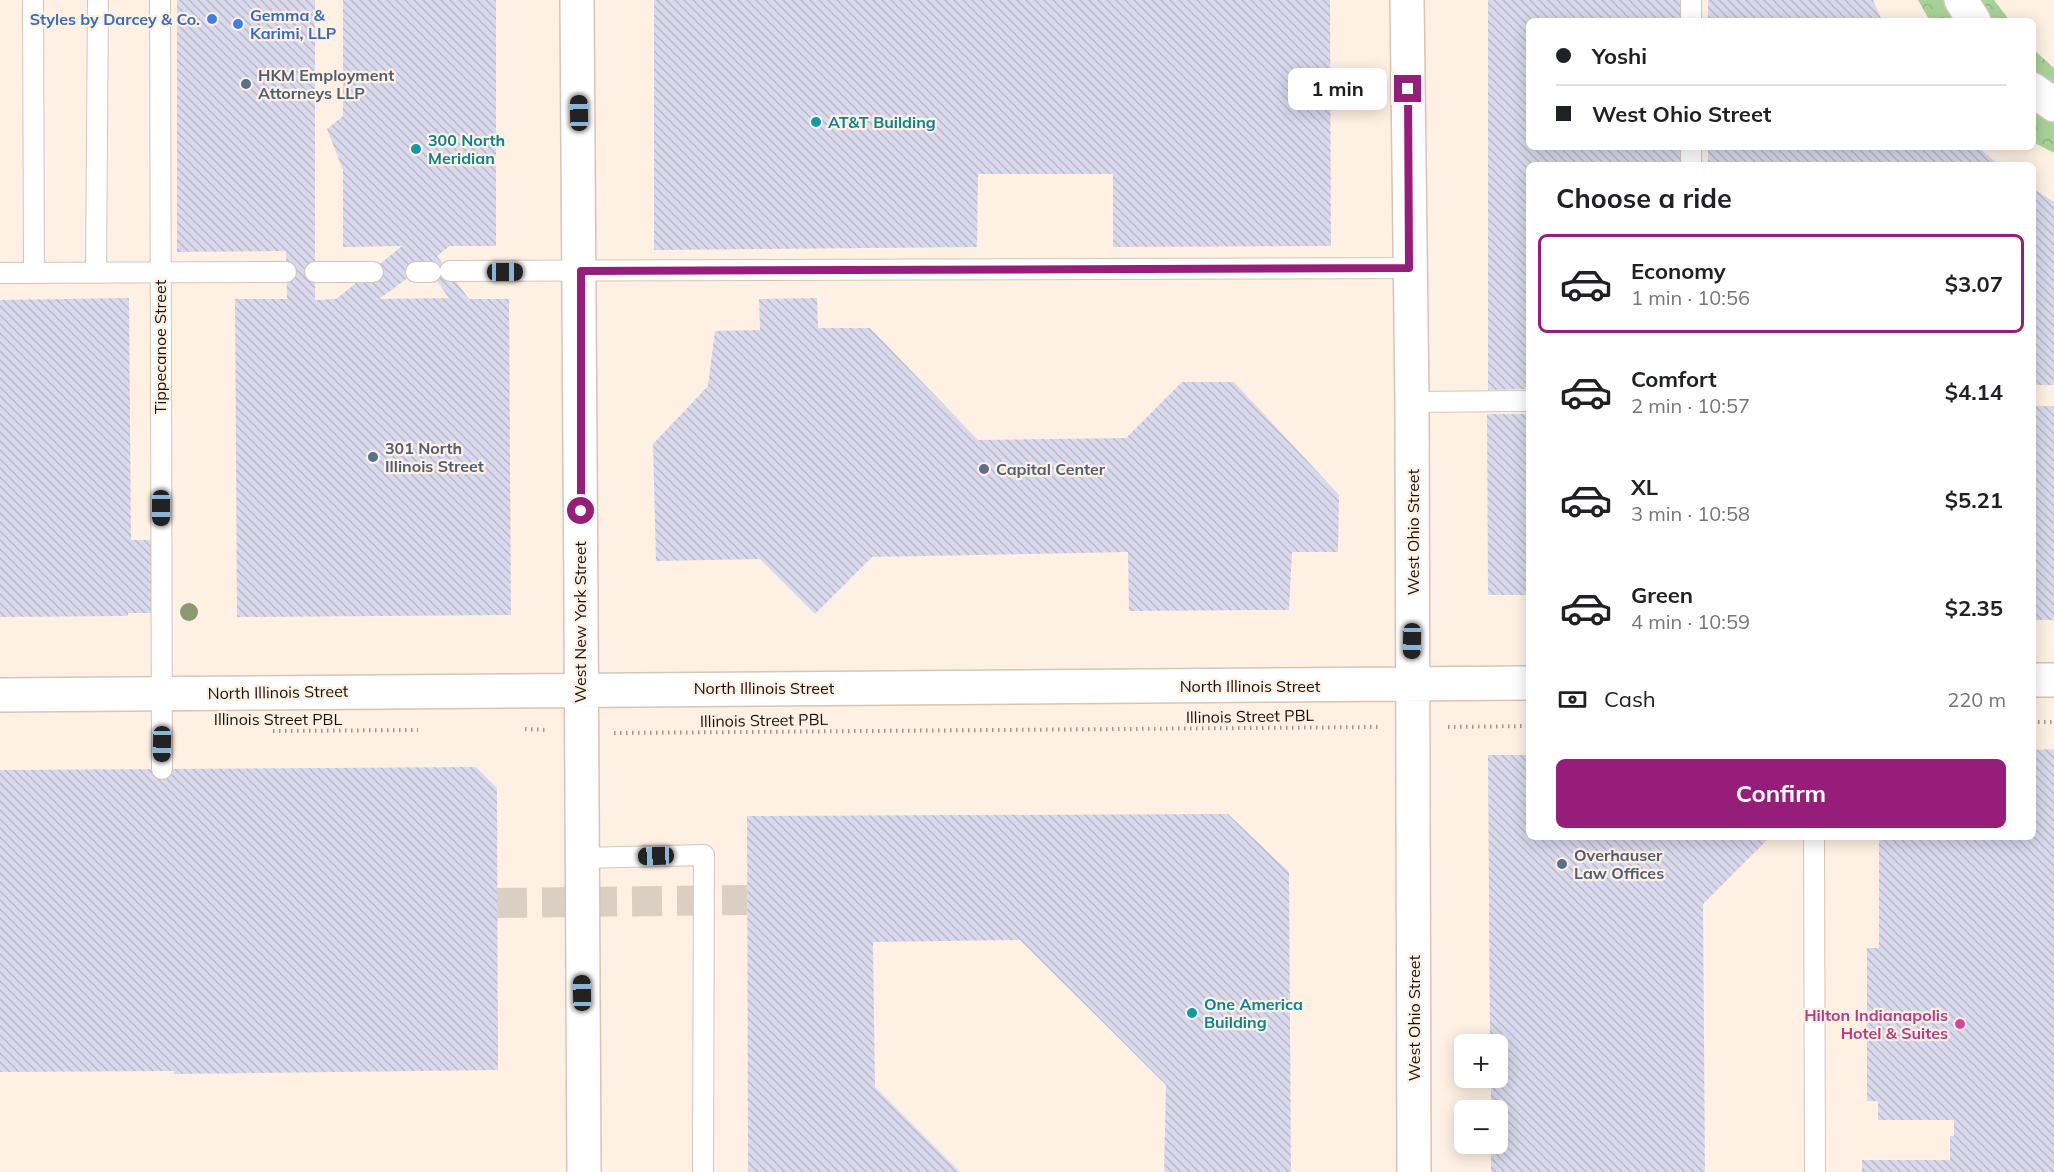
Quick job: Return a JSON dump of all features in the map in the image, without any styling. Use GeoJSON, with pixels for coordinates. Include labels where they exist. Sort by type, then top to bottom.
{"type":"FeatureCollection","features":[{"type":"Feature","properties":{"kind":"main road","name":"West New York Street"},"geometry":{"type":"LineString","coordinates":[[577,0],[581,271],[580,858],[584,1172]]}},
{"type":"Feature","properties":{"kind":"main road","name":"West Ohio Street"},"geometry":{"type":"LineString","coordinates":[[1407,0],[1412,402],[1414,1172]]}},
{"type":"Feature","properties":{"kind":"main road"},"geometry":{"type":"LineString","coordinates":[[1961,0],[1972,18]]}},
{"type":"Feature","properties":{"kind":"main road"},"geometry":{"type":"LineString","coordinates":[[2036,92],[2054,105]]}},
{"type":"Feature","properties":{"kind":"main road"},"geometry":{"type":"LineString","coordinates":[[2036,680],[2054,680]]}},
{"type":"Feature","properties":{"kind":"main road","name":"North Illinois Street"},"geometry":{"type":"LineString","coordinates":[[0,694],[1526,682]]}},
{"type":"Feature","properties":{"kind":"lane"},"geometry":{"type":"LineString","coordinates":[[33,0],[34,273]]}},
{"type":"Feature","properties":{"kind":"lane"},"geometry":{"type":"LineString","coordinates":[[96,273],[98,0]]}},
{"type":"Feature","properties":{"kind":"lane","name":"Tippecanoe Street"},"geometry":{"type":"LineString","coordinates":[[160,0],[162,769]]}},
{"type":"Feature","properties":{"kind":"lane"},"geometry":{"type":"LineString","coordinates":[[1691,0],[1691,18]]}},
{"type":"Feature","properties":{"kind":"lane"},"geometry":{"type":"LineString","coordinates":[[432,272],[1409,268]]}},
{"type":"Feature","properties":{"kind":"lane"},"geometry":{"type":"LineString","coordinates":[[0,273],[286,272]]}},
{"type":"Feature","properties":{"kind":"lane"},"geometry":{"type":"LineString","coordinates":[[315,272],[373,272]]}},
{"type":"Feature","properties":{"kind":"lane"},"geometry":{"type":"LineString","coordinates":[[1412,402],[1526,401]]}},
{"type":"Feature","properties":{"kind":"lane"},"geometry":{"type":"LineString","coordinates":[[1814,840],[1815,1172]]}},
{"type":"Feature","properties":{"kind":"lane"},"geometry":{"type":"LineString","coordinates":[[580,858],[704,855],[703,1172]]}},
{"type":"Feature","properties":{"kind":"path"},"geometry":{"type":"LineString","coordinates":[[2036,722],[2054,722]]}},
{"type":"Feature","properties":{"kind":"path","name":"Illinois Street PBL"},"geometry":{"type":"LineString","coordinates":[[523,728],[580,732],[1526,726]]}},
{"type":"Feature","properties":{"kind":"path","name":"Illinois Street PBL"},"geometry":{"type":"LineString","coordinates":[[267,731],[430,729]]}},
{"type":"Feature","properties":{"kind":"green space"},"geometry":{"type":"Polygon","coordinates":[[[1918,0],[1994,0],[2008,18],[1928,18],[1918,0]]]}},
{"type":"Feature","properties":{"kind":"green space"},"geometry":{"type":"Polygon","coordinates":[[[2036,52],[2054,68],[2054,153],[2036,144],[2036,52]]]}},
{"type":"Feature","properties":{"kind":"building"},"geometry":{"type":"Polygon","coordinates":[[[177,0],[315,0],[315,300],[336,299],[402,246],[343,247],[343,170],[327,129],[343,116],[343,0],[496,0],[496,246],[450,246],[437,256],[469,299],[509,299],[511,615],[237,617],[235,299],[287,299],[286,251],[177,252],[177,0]],[[416,272],[379,299],[449,298],[431,272],[416,272]]]}},
{"type":"Feature","properties":{"kind":"building"},"geometry":{"type":"Polygon","coordinates":[[[654,0],[1330,0],[1331,246],[1113,247],[1113,174],[978,174],[977,247],[654,250],[654,0]]]}},
{"type":"Feature","properties":{"kind":"building"},"geometry":{"type":"Polygon","coordinates":[[[1488,0],[1680,0],[1680,18],[1526,18],[1526,150],[1680,150],[1680,162],[1526,162],[1526,389],[1488,390],[1488,0]]]}},
{"type":"Feature","properties":{"kind":"building"},"geometry":{"type":"Polygon","coordinates":[[[1708,0],[1873,0],[1881,18],[1708,18],[1708,0]]]}},
{"type":"Feature","properties":{"kind":"building"},"geometry":{"type":"Polygon","coordinates":[[[1708,150],[1982,150],[1996,162],[1708,162],[1708,150]]]}},
{"type":"Feature","properties":{"kind":"building"},"geometry":{"type":"Polygon","coordinates":[[[2036,191],[2054,202],[2054,385],[2036,385],[2036,191]]]}},
{"type":"Feature","properties":{"kind":"building"},"geometry":{"type":"Polygon","coordinates":[[[129,298],[131,540],[153,540],[154,613],[128,613],[128,616],[0,617],[0,300],[129,298]]]}},
{"type":"Feature","properties":{"kind":"building","name":"Capital Center"},"geometry":{"type":"Polygon","coordinates":[[[817,298],[818,328],[870,328],[978,440],[1126,438],[1182,382],[1234,382],[1339,495],[1338,552],[1292,552],[1289,610],[1129,611],[1128,552],[872,557],[815,614],[760,559],[656,561],[653,444],[708,386],[715,331],[760,330],[759,299],[817,298]]]}},
{"type":"Feature","properties":{"kind":"building"},"geometry":{"type":"Polygon","coordinates":[[[2036,406],[2054,406],[2054,620],[2036,620],[2036,406]]]}},
{"type":"Feature","properties":{"kind":"building"},"geometry":{"type":"Polygon","coordinates":[[[1487,414],[1526,414],[1526,595],[1488,595],[1487,414]]]}},
{"type":"Feature","properties":{"kind":"building","name":"Hilton Indianapolis Hotel & Suites"},"geometry":{"type":"Polygon","coordinates":[[[2054,749],[2054,1172],[1862,1172],[1862,1160],[1950,1160],[1950,1136],[1954,1136],[1954,1120],[1878,1120],[1878,1101],[1867,1101],[1867,948],[1879,948],[1879,840],[2036,840],[2036,750],[2054,749]]]}},
{"type":"Feature","properties":{"kind":"building"},"geometry":{"type":"Polygon","coordinates":[[[1488,755],[1526,755],[1526,840],[1767,840],[1703,904],[1705,1172],[1491,1172],[1491,1154],[1508,1154],[1508,1100],[1491,1100],[1491,1088],[1508,1088],[1508,1034],[1490,1034],[1488,755]]]}},
{"type":"Feature","properties":{"kind":"building"},"geometry":{"type":"Polygon","coordinates":[[[476,767],[497,788],[498,1070],[174,1074],[174,1071],[0,1072],[0,770],[476,767]]]}},
{"type":"Feature","properties":{"kind":"building","name":"One America Building"},"geometry":{"type":"Polygon","coordinates":[[[1228,814],[1289,872],[1291,1172],[1164,1172],[1166,1085],[1020,940],[873,942],[875,1087],[960,1172],[748,1172],[747,816],[1228,814]]]}},
{"type":"Feature","properties":{"kind":"tunnel"},"geometry":{"type":"LineString","coordinates":[[497,903],[747,900]]}},
{"type":"Feature","properties":{"kind":"place","name":"Styles by Darcey & Co."},"geometry":{"type":"Point","coordinates":[212,19]}},
{"type":"Feature","properties":{"kind":"place","name":"Gemma & Karimi, LLP"},"geometry":{"type":"Point","coordinates":[238,24]}},
{"type":"Feature","properties":{"kind":"place","name":"HKM Employment Attorneys LLP"},"geometry":{"type":"Point","coordinates":[246,84]}},
{"type":"Feature","properties":{"kind":"place","name":"AT&T Building"},"geometry":{"type":"Point","coordinates":[816,122]}},
{"type":"Feature","properties":{"kind":"place","name":"300 North Meridian"},"geometry":{"type":"Point","coordinates":[416,149]}},
{"type":"Feature","properties":{"kind":"place","name":"301 North Illinois Street"},"geometry":{"type":"Point","coordinates":[373,457]}},
{"type":"Feature","properties":{"kind":"place","name":"Capital Center"},"geometry":{"type":"Point","coordinates":[984,469]}},
{"type":"Feature","properties":{"kind":"place","name":"Overhauser Law Offices"},"geometry":{"type":"Point","coordinates":[1562,864]}},
{"type":"Feature","properties":{"kind":"place","name":"One America Building"},"geometry":{"type":"Point","coordinates":[1192,1013]}},
{"type":"Feature","properties":{"kind":"place","name":"Hilton Indianapolis Hotel & Suites"},"geometry":{"type":"Point","coordinates":[1960,1024]}},
{"type":"Feature","properties":{"kind":"route"},"geometry":{"type":"LineString","coordinates":[[581,511],[581,271],[1409,268],[1408,89]]}}]}
